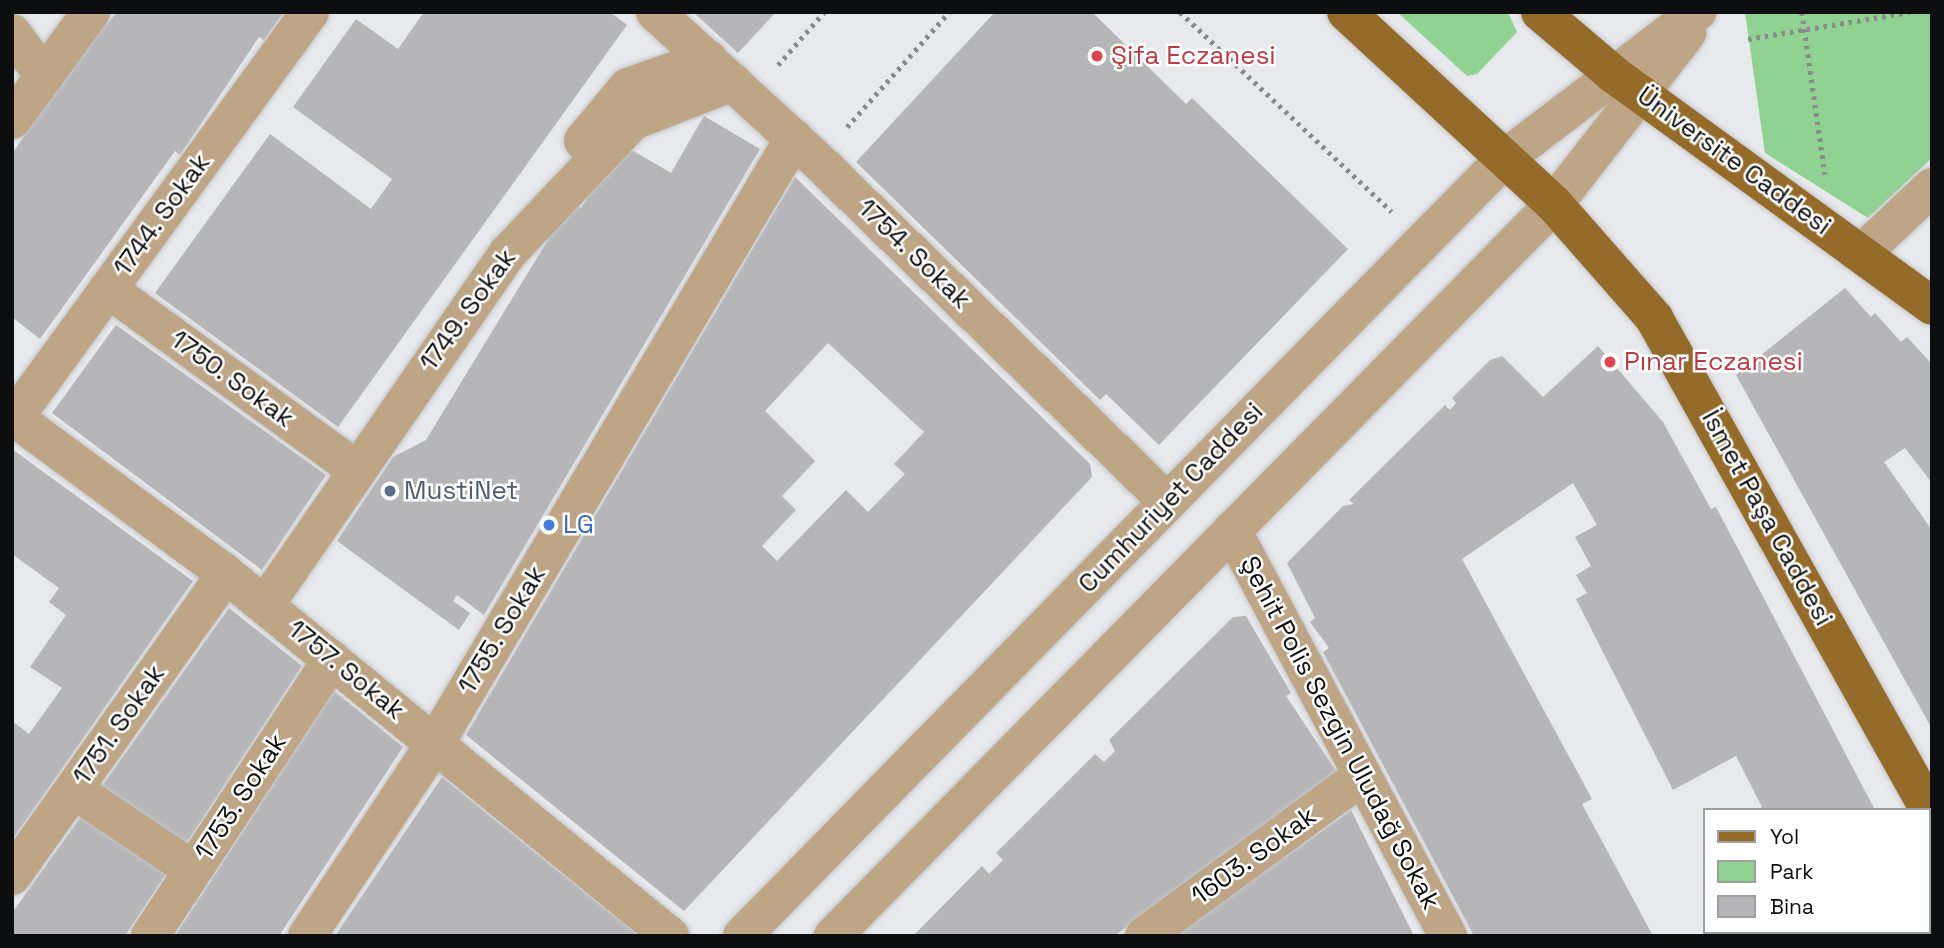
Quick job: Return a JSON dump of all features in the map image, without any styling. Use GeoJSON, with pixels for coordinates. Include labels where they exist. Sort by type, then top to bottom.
{"type":"FeatureCollection","features":[{"type":"Feature","properties":{"kind":"main road"},"geometry":{"type":"LineString","coordinates":[[1346,12],[1554,204]]}},
{"type":"Feature","properties":{"kind":"main road","name":"Üniversite Caddesi"},"geometry":{"type":"LineString","coordinates":[[1540,12],[1627,85],[1932,306]]}},
{"type":"Feature","properties":{"kind":"main road","name":"İsmet Paşa Caddesi"},"geometry":{"type":"LineString","coordinates":[[1554,204],[1654,318],[1928,808]]}},
{"type":"Feature","properties":{"kind":"street"},"geometry":{"type":"LineString","coordinates":[[12,120],[91,12]]}},
{"type":"Feature","properties":{"kind":"street","name":"1744. Sokak"},"geometry":{"type":"LineString","coordinates":[[14,417],[310,12]]}},
{"type":"Feature","properties":{"kind":"street","name":"1754. Sokak"},"geometry":{"type":"LineString","coordinates":[[655,12],[806,149],[1167,502]]}},
{"type":"Feature","properties":{"kind":"street"},"geometry":{"type":"LineString","coordinates":[[833,936],[1554,204],[1627,85],[1700,12]]}},
{"type":"Feature","properties":{"kind":"street"},"geometry":{"type":"LineString","coordinates":[[12,33],[44,76]]}},
{"type":"Feature","properties":{"kind":"street"},"geometry":{"type":"LineString","coordinates":[[583,141],[636,81],[730,80]]}},
{"type":"Feature","properties":{"kind":"street","name":"1749. Sokak"},"geometry":{"type":"LineString","coordinates":[[265,605],[484,282],[613,138],[632,121],[730,80]]}},
{"type":"Feature","properties":{"kind":"street","name":"Cumhuriyet Caddesi"},"geometry":{"type":"LineString","coordinates":[[742,936],[1504,159],[1627,85]]}},
{"type":"Feature","properties":{"kind":"street","name":"1755. Sokak"},"geometry":{"type":"LineString","coordinates":[[307,936],[436,742],[806,149]]}},
{"type":"Feature","properties":{"kind":"street"},"geometry":{"type":"LineString","coordinates":[[1862,253],[1932,187]]}},
{"type":"Feature","properties":{"kind":"street","name":"1750. Sokak"},"geometry":{"type":"LineString","coordinates":[[108,289],[356,469]]}},
{"type":"Feature","properties":{"kind":"street","name":"1757. Sokak"},"geometry":{"type":"LineString","coordinates":[[14,417],[226,574],[436,742],[670,936]]}},
{"type":"Feature","properties":{"kind":"street","name":"Şehit Polis Sezgin Uludağ Sokak"},"geometry":{"type":"LineString","coordinates":[[1232,530],[1448,936]]}},
{"type":"Feature","properties":{"kind":"street","name":"1751. Sokak"},"geometry":{"type":"LineString","coordinates":[[12,876],[226,574]]}},
{"type":"Feature","properties":{"kind":"street","name":"1753. Sokak"},"geometry":{"type":"LineString","coordinates":[[150,936],[332,659]]}},
{"type":"Feature","properties":{"kind":"street","name":"1603. Sokak"},"geometry":{"type":"LineString","coordinates":[[1144,936],[1363,776]]}},
{"type":"Feature","properties":{"kind":"street"},"geometry":{"type":"LineString","coordinates":[[74,790],[193,870]]}},
{"type":"Feature","properties":{"kind":"path"},"geometry":{"type":"LineString","coordinates":[[730,80],[824,12]]}},
{"type":"Feature","properties":{"kind":"path"},"geometry":{"type":"LineString","coordinates":[[806,149],[948,12]]}},
{"type":"Feature","properties":{"kind":"path"},"geometry":{"type":"LineString","coordinates":[[1180,12],[1398,217]]}},
{"type":"Feature","properties":{"kind":"path"},"geometry":{"type":"LineString","coordinates":[[1802,12],[1827,189]]}},
{"type":"Feature","properties":{"kind":"path"},"geometry":{"type":"LineString","coordinates":[[1748,39],[1910,12]]}},
{"type":"Feature","properties":{"kind":"green space"},"geometry":{"type":"Polygon","coordinates":[[[1397,12],[1508,12],[1517,32],[1477,74],[1467,76],[1397,12]]]}},
{"type":"Feature","properties":{"kind":"green space"},"geometry":{"type":"Polygon","coordinates":[[[1745,12],[1932,12],[1932,158],[1868,218],[1765,153],[1745,12]]]}},
{"type":"Feature","properties":{"kind":"building"},"geometry":{"type":"Polygon","coordinates":[[[117,12],[284,12],[264,40],[259,37],[180,155],[175,151],[40,339],[12,317],[12,154],[68,70],[117,12]]]}},
{"type":"Feature","properties":{"kind":"building"},"geometry":{"type":"Polygon","coordinates":[[[424,12],[610,12],[627,25],[338,427],[155,293],[270,134],[371,209],[392,179],[293,107],[356,19],[398,49],[424,12]]]}},
{"type":"Feature","properties":{"kind":"building"},"geometry":{"type":"Polygon","coordinates":[[[693,12],[776,12],[738,53],[693,12]]]}},
{"type":"Feature","properties":{"kind":"building"},"geometry":{"type":"Polygon","coordinates":[[[995,12],[1092,12],[1186,104],[1192,98],[1348,249],[1159,445],[1106,394],[1100,400],[856,162],[995,12]]]}},
{"type":"Feature","properties":{"kind":"building"},"geometry":{"type":"Polygon","coordinates":[[[704,116],[760,149],[484,615],[457,595],[453,601],[470,613],[459,630],[337,541],[393,457],[426,440],[571,202],[581,208],[620,143],[671,173],[704,116]]]}},
{"type":"Feature","properties":{"kind":"building"},"geometry":{"type":"Polygon","coordinates":[[[795,177],[1090,464],[1092,477],[684,911],[466,735],[795,177]],[[828,343],[765,411],[815,461],[782,496],[796,510],[762,546],[777,561],[846,490],[868,512],[905,474],[894,464],[924,432],[828,343]]]}},
{"type":"Feature","properties":{"kind":"building"},"geometry":{"type":"Polygon","coordinates":[[[1845,288],[1871,317],[1875,313],[1901,342],[1907,337],[1932,364],[1932,483],[1905,448],[1884,462],[1932,530],[1932,729],[1736,375],[1845,288]]]}},
{"type":"Feature","properties":{"kind":"building"},"geometry":{"type":"Polygon","coordinates":[[[116,325],[326,475],[262,570],[52,413],[116,325]]]}},
{"type":"Feature","properties":{"kind":"building"},"geometry":{"type":"Polygon","coordinates":[[[1598,346],[1663,422],[1711,509],[1716,507],[1874,808],[1760,808],[1736,756],[1673,790],[1576,599],[1587,593],[1576,575],[1591,566],[1575,537],[1597,525],[1573,483],[1462,559],[1592,799],[1582,804],[1653,936],[1474,936],[1323,652],[1329,648],[1310,622],[1315,618],[1287,563],[1343,506],[1354,504],[1349,500],[1445,405],[1450,410],[1456,403],[1452,398],[1490,360],[1502,356],[1543,397],[1598,346]]]}},
{"type":"Feature","properties":{"kind":"building"},"geometry":{"type":"Polygon","coordinates":[[[12,449],[193,581],[12,840],[12,721],[29,734],[62,688],[30,667],[66,615],[49,602],[59,588],[12,554],[12,449]]]}},
{"type":"Feature","properties":{"kind":"building"},"geometry":{"type":"Polygon","coordinates":[[[229,608],[302,666],[182,850],[97,793],[229,608]]]}},
{"type":"Feature","properties":{"kind":"building"},"geometry":{"type":"Polygon","coordinates":[[[1246,616],[1291,693],[1286,696],[1338,774],[1114,936],[913,936],[982,866],[989,874],[1003,860],[996,853],[1095,754],[1104,762],[1115,751],[1109,740],[1233,617],[1246,616]]]}},
{"type":"Feature","properties":{"kind":"building"},"geometry":{"type":"Polygon","coordinates":[[[334,691],[403,747],[279,936],[175,936],[334,691]]]}},
{"type":"Feature","properties":{"kind":"building"},"geometry":{"type":"Polygon","coordinates":[[[442,777],[639,936],[335,936],[442,777]]]}},
{"type":"Feature","properties":{"kind":"building"},"geometry":{"type":"Polygon","coordinates":[[[1351,810],[1414,936],[1176,936],[1228,898],[1351,810]]]}},
{"type":"Feature","properties":{"kind":"building"},"geometry":{"type":"Polygon","coordinates":[[[85,811],[170,868],[125,936],[12,936],[12,913],[85,811]]]}},
{"type":"Feature","properties":{"kind":"building"},"geometry":{"type":"Polygon","coordinates":[[[1930,922],[1932,936],[1848,934],[1930,934],[1930,922]]]}},
{"type":"Feature","properties":{"kind":"place","name":"Şifa Eczanesi"},"geometry":{"type":"Point","coordinates":[1097,56]}},
{"type":"Feature","properties":{"kind":"place","name":"Pınar Eczanesi"},"geometry":{"type":"Point","coordinates":[1610,362]}},
{"type":"Feature","properties":{"kind":"place","name":"MustiNet"},"geometry":{"type":"Point","coordinates":[390,491]}},
{"type":"Feature","properties":{"kind":"place","name":"LG"},"geometry":{"type":"Point","coordinates":[549,525]}}]}
